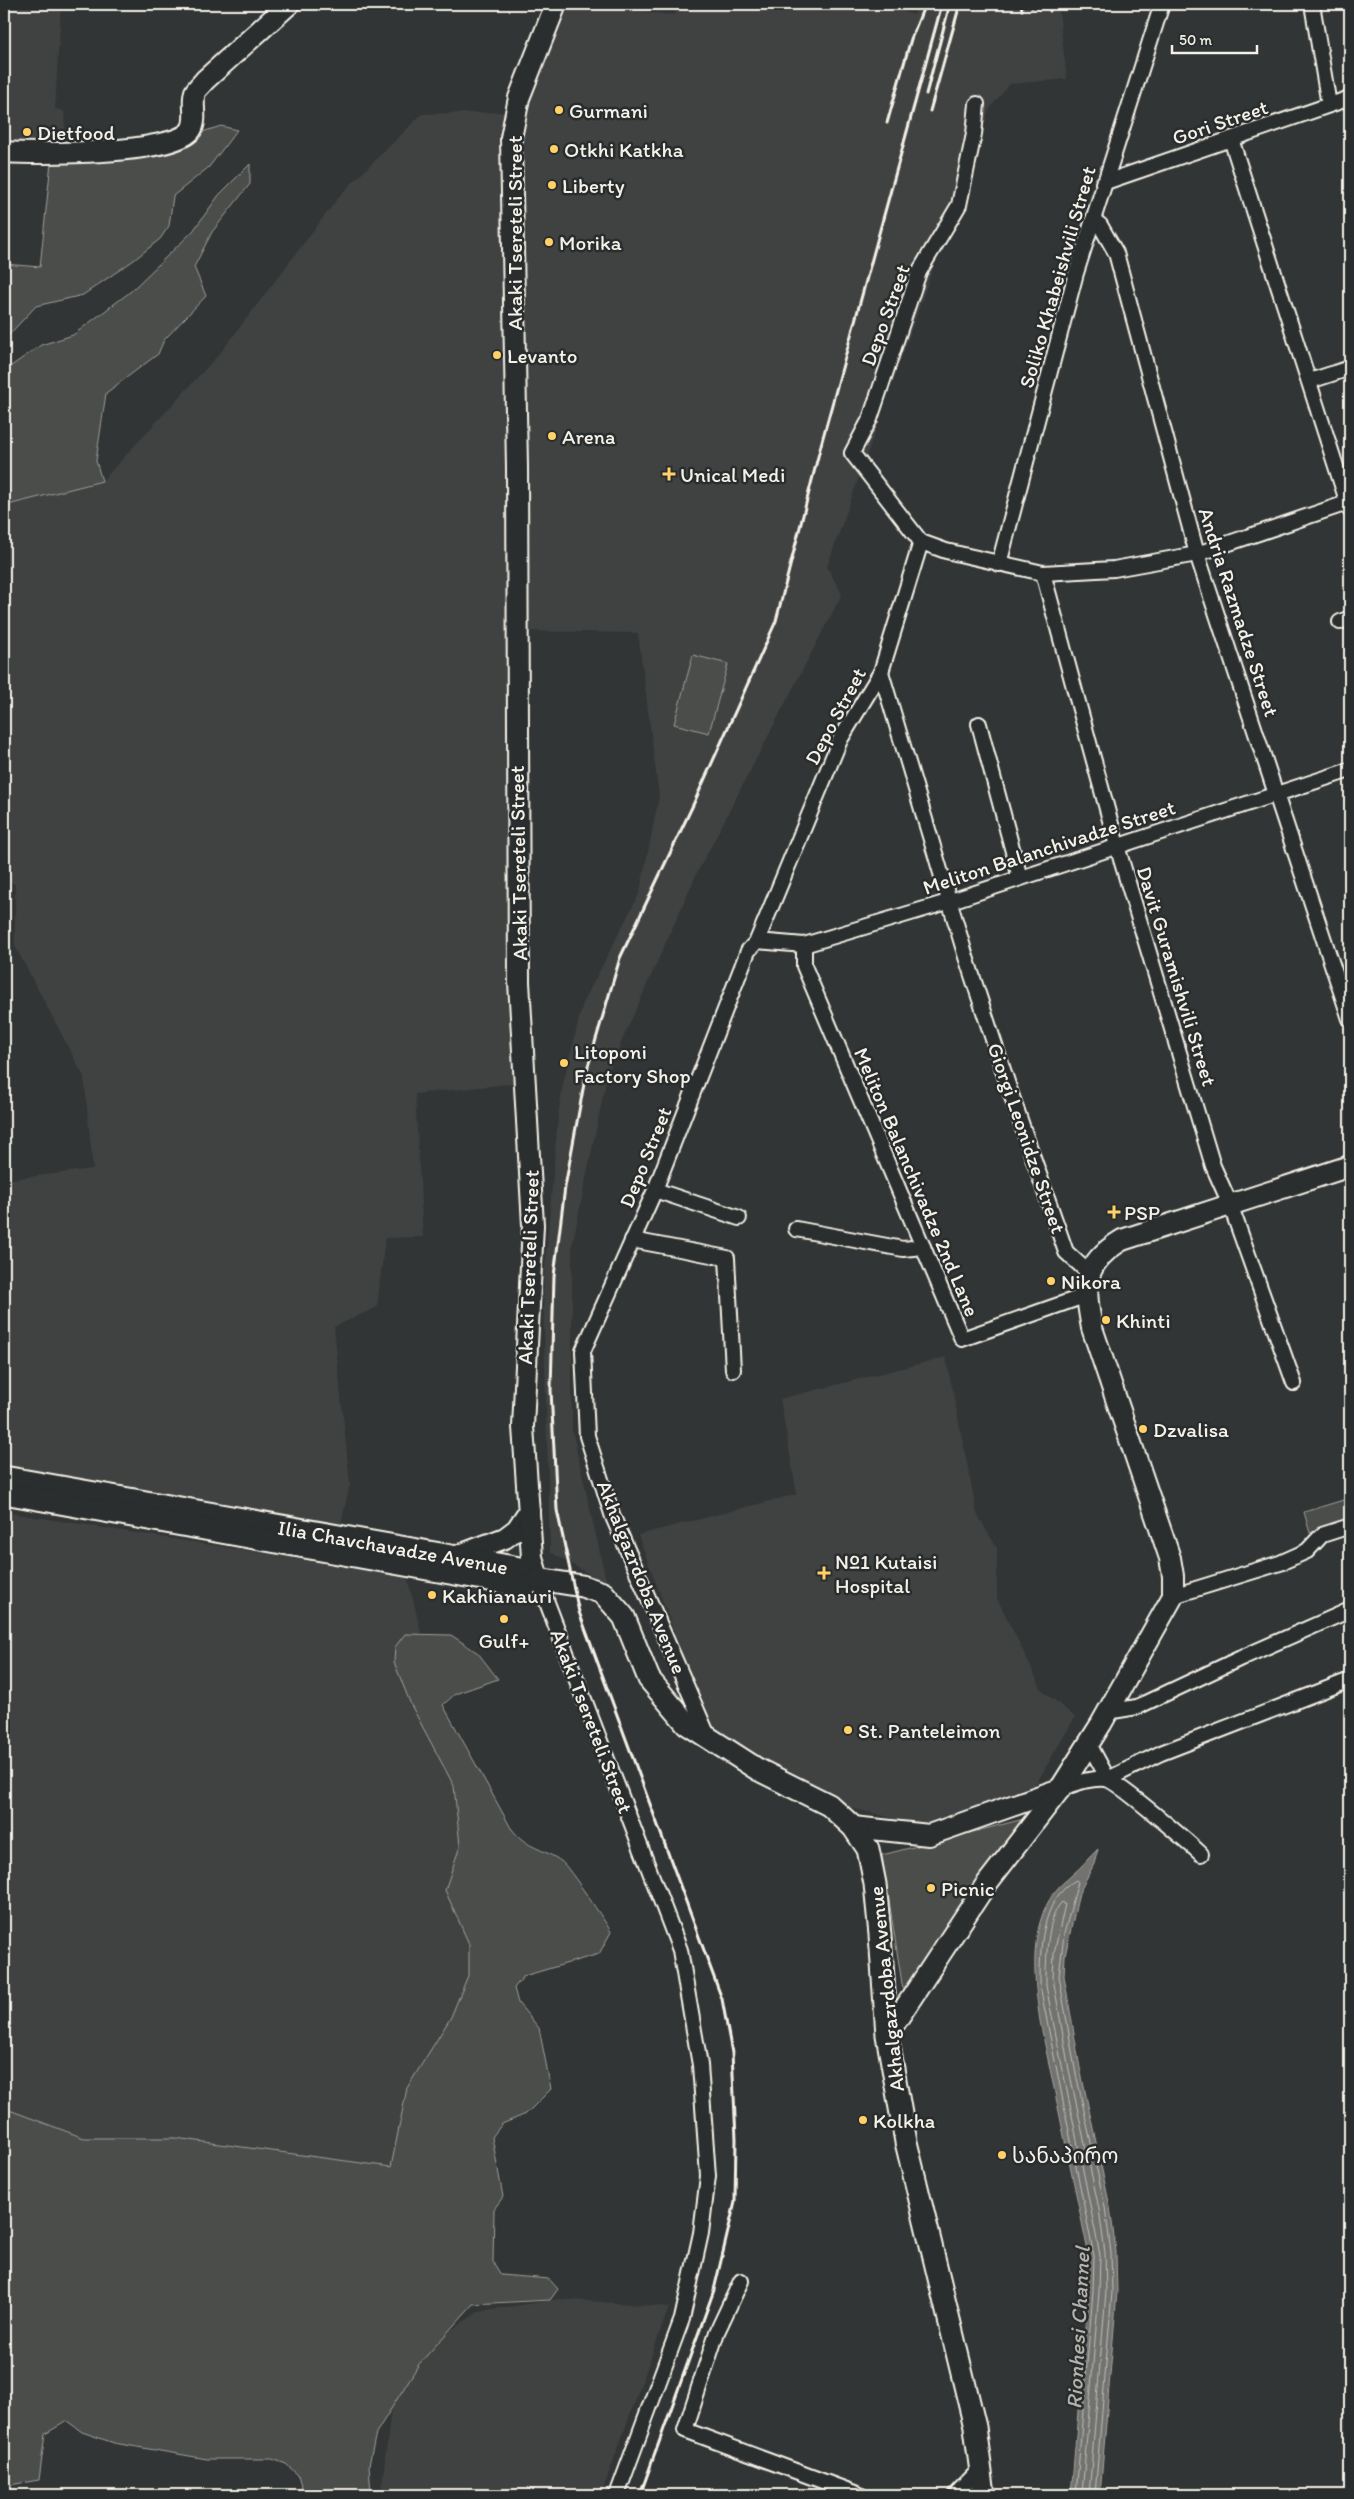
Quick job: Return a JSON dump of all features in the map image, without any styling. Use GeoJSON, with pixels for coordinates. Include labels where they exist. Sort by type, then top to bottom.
{"type":"FeatureCollection","features":[{"type":"Feature","properties":{"kind":"main road","name":"Ilia Chavchavadze Avenue"},"geometry":{"type":"LineString","coordinates":[[4,1477],[335,1545],[523,1586],[538,1579],[531,1570],[454,1557],[335,1545],[4,1493]]}},
{"type":"Feature","properties":{"kind":"main road","name":"Akhalgazrdoba Avenue"},"geometry":{"type":"LineString","coordinates":[[538,1579],[593,1589],[609,1599],[624,1616],[649,1679],[687,1724],[757,1769],[829,1805],[853,1827],[868,1849],[875,1884],[887,2035],[906,2142],[976,2427],[984,2495]]}},
{"type":"Feature","properties":{"kind":"street","name":"Akaki Tsereteli Street"},"geometry":{"type":"LineString","coordinates":[[556,4],[519,98],[511,138],[517,468],[519,982],[533,1224],[524,1427],[532,1557],[538,1579],[680,1950],[700,2065],[708,2176],[701,2233],[682,2319],[616,2495]]}},
{"type":"Feature","properties":{"kind":"street","name":"Soliko Khabeishvili Street"},"geometry":{"type":"LineString","coordinates":[[999,564],[1092,220],[1162,4]]}},
{"type":"Feature","properties":{"kind":"street"},"geometry":{"type":"LineString","coordinates":[[1312,4],[1329,105]]}},
{"type":"Feature","properties":{"kind":"street"},"geometry":{"type":"LineString","coordinates":[[4,152],[55,155],[104,152],[154,144],[184,136],[191,129],[194,121],[196,92],[205,80],[280,6]]}},
{"type":"Feature","properties":{"kind":"street","name":"Gori Street"},"geometry":{"type":"LineString","coordinates":[[1103,183],[1350,98]]}},
{"type":"Feature","properties":{"kind":"street","name":"Depo Street"},"geometry":{"type":"LineString","coordinates":[[584,1351],[654,1190],[748,951],[757,941],[840,740],[881,672],[921,542],[852,453],[870,419],[919,272],[959,205],[974,134],[977,104]]}},
{"type":"Feature","properties":{"kind":"street"},"geometry":{"type":"LineString","coordinates":[[921,542],[999,564],[1043,573],[1114,569],[1196,554],[1349,507],[1231,139]]}},
{"type":"Feature","properties":{"kind":"street","name":"Andria Razmadze Street"},"geometry":{"type":"LineString","coordinates":[[1092,220],[1100,225],[1116,253],[1196,554],[1278,794],[1350,1019]]}},
{"type":"Feature","properties":{"kind":"street"},"geometry":{"type":"LineString","coordinates":[[1310,381],[1350,368]]}},
{"type":"Feature","properties":{"kind":"street","name":"Davit Guramishvili Street"},"geometry":{"type":"LineString","coordinates":[[1043,573],[1118,846],[1213,1166],[1230,1204],[1294,1383]]}},
{"type":"Feature","properties":{"kind":"street","name":"Giorgi Leonidze Street"},"geometry":{"type":"LineString","coordinates":[[881,672],[951,901],[966,957],[1007,1082],[1066,1252],[1089,1273]]}},
{"type":"Feature","properties":{"kind":"street"},"geometry":{"type":"LineString","coordinates":[[979,724],[1020,878]]}},
{"type":"Feature","properties":{"kind":"street","name":"Meliton Balanchivadze Street"},"geometry":{"type":"LineString","coordinates":[[757,941],[804,945],[951,901],[1350,770]]}},
{"type":"Feature","properties":{"kind":"street","name":"Meliton Balanchivadze 2nd Lane"},"geometry":{"type":"LineString","coordinates":[[804,945],[804,966],[962,1339],[1087,1295]]}},
{"type":"Feature","properties":{"kind":"street"},"geometry":{"type":"LineString","coordinates":[[887,2035],[985,1886],[1060,1789],[1089,1744],[1173,1596],[1173,1576],[1170,1558],[1092,1328],[1087,1295],[1089,1273],[1106,1250],[1122,1240],[1350,1166]]}},
{"type":"Feature","properties":{"kind":"street"},"geometry":{"type":"LineString","coordinates":[[654,1190],[740,1218]]}},
{"type":"Feature","properties":{"kind":"street"},"geometry":{"type":"LineString","coordinates":[[796,1229],[864,1244],[903,1249],[923,1247]]}},
{"type":"Feature","properties":{"kind":"street"},"geometry":{"type":"LineString","coordinates":[[632,1240],[727,1258],[733,1370]]}},
{"type":"Feature","properties":{"kind":"street","name":"Akhalgazrdoba Avenue"},"geometry":{"type":"LineString","coordinates":[[584,1351],[587,1436],[613,1517],[710,1739]]}},
{"type":"Feature","properties":{"kind":"street"},"geometry":{"type":"LineString","coordinates":[[454,1557],[505,1538],[517,1529],[529,1511]]}},
{"type":"Feature","properties":{"kind":"street"},"geometry":{"type":"LineString","coordinates":[[1173,1596],[1280,1563],[1307,1551],[1322,1535],[1350,1526]]}},
{"type":"Feature","properties":{"kind":"street"},"geometry":{"type":"LineString","coordinates":[[1107,1712],[1137,1708],[1241,1658],[1350,1610]]}},
{"type":"Feature","properties":{"kind":"street"},"geometry":{"type":"LineString","coordinates":[[853,1827],[929,1835],[1060,1789],[1089,1780],[1108,1779],[1161,1753],[1350,1680]]}},
{"type":"Feature","properties":{"kind":"street"},"geometry":{"type":"LineString","coordinates":[[1089,1744],[1108,1779],[1176,1831],[1201,1854]]}},
{"type":"Feature","properties":{"kind":"street"},"geometry":{"type":"LineString","coordinates":[[741,2281],[717,2332],[685,2430],[860,2495]]}},
{"type":"Feature","properties":{"kind":"street"},"geometry":{"type":"LineString","coordinates":[[955,2495],[981,2468]]}},
{"type":"Feature","properties":{"kind":"shaded area"},"geometry":{"type":"Polygon","coordinates":[[[4,4],[61,4],[55,109],[64,111],[66,145],[4,143],[4,4]]]}},
{"type":"Feature","properties":{"kind":"shaded area"},"geometry":{"type":"Polygon","coordinates":[[[555,4],[675,15],[676,4],[878,4],[914,15],[918,4],[1058,4],[1067,79],[1010,84],[990,108],[827,567],[842,594],[696,875],[608,1072],[572,1246],[572,1430],[607,1584],[550,1552],[543,1291],[558,1117],[563,1084],[583,1003],[640,892],[659,796],[638,633],[521,631],[519,1083],[415,1094],[423,1237],[385,1238],[377,1307],[334,1327],[350,1484],[339,1533],[4,1472],[4,1180],[93,1169],[84,1077],[15,946],[15,884],[4,880],[4,506],[102,481],[221,352],[342,193],[422,114],[506,112],[555,4]]]}},
{"type":"Feature","properties":{"kind":"shaded area"},"geometry":{"type":"Polygon","coordinates":[[[221,126],[237,130],[209,167],[173,196],[169,226],[160,239],[134,260],[83,295],[36,306],[4,340],[4,264],[40,267],[51,162],[115,160],[221,126]]]}},
{"type":"Feature","properties":{"kind":"shaded area"},"geometry":{"type":"Polygon","coordinates":[[[250,164],[250,184],[212,232],[194,267],[206,296],[164,340],[158,354],[106,393],[96,461],[102,481],[4,506],[4,371],[41,345],[73,335],[130,292],[193,231],[219,195],[250,164]]]}},
{"type":"Feature","properties":{"kind":"shaded area"},"geometry":{"type":"Polygon","coordinates":[[[693,655],[728,664],[709,733],[674,724],[693,655]]]}},
{"type":"Feature","properties":{"kind":"shaded area","name":"№1 Kutaisi Hospital"},"geometry":{"type":"Polygon","coordinates":[[[946,1357],[977,1514],[997,1548],[997,1598],[1042,1690],[1075,1717],[1035,1786],[920,1825],[848,1807],[716,1732],[697,1693],[638,1535],[797,1494],[780,1399],[946,1357]]]}},
{"type":"Feature","properties":{"kind":"shaded area"},"geometry":{"type":"Polygon","coordinates":[[[1350,1498],[1350,1521],[1310,1533],[1304,1512],[1350,1498]]]}},
{"type":"Feature","properties":{"kind":"shaded area"},"geometry":{"type":"Polygon","coordinates":[[[4,1512],[407,1576],[439,1705],[493,1980],[391,2167],[175,2138],[84,2138],[4,2108],[4,1512]]]}},
{"type":"Feature","properties":{"kind":"shaded area"},"geometry":{"type":"Polygon","coordinates":[[[405,1634],[451,1635],[478,1653],[498,1679],[455,1694],[443,1705],[511,1828],[529,1844],[562,1862],[611,1932],[599,1954],[524,1976],[514,1988],[518,2003],[539,2028],[551,2089],[526,2114],[502,2124],[492,2137],[503,2197],[494,2209],[493,2262],[501,2275],[549,2279],[558,2289],[550,2300],[473,2304],[419,2364],[376,2433],[369,2465],[371,2495],[300,2495],[302,2489],[298,2475],[286,2464],[272,2459],[207,2459],[114,2443],[82,2432],[67,2421],[45,2434],[39,2480],[4,2486],[4,2108],[84,2138],[175,2138],[391,2167],[407,2088],[451,2017],[469,1973],[469,1944],[445,1890],[460,1846],[454,1786],[411,1705],[394,1662],[395,1647],[405,1634]]]}},
{"type":"Feature","properties":{"kind":"shaded area"},"geometry":{"type":"Polygon","coordinates":[[[1024,1819],[905,2003],[882,1855],[1024,1819]]]}},
{"type":"Feature","properties":{"kind":"shaded area"},"geometry":{"type":"Polygon","coordinates":[[[561,2299],[669,2307],[601,2495],[381,2495],[392,2400],[439,2338],[480,2311],[561,2299]]]}},
{"type":"Feature","properties":{"kind":"water"},"geometry":{"type":"Polygon","coordinates":[[[1098,1849],[1094,1864],[1079,1893],[1065,1956],[1064,1976],[1080,2068],[1110,2207],[1116,2252],[1117,2292],[1100,2495],[1071,2495],[1088,2291],[1089,2256],[1040,2021],[1036,1989],[1035,1955],[1040,1922],[1054,1893],[1098,1849]]]}},
{"type":"Feature","properties":{"kind":"railway"},"geometry":{"type":"LineString","coordinates":[[887,123],[911,39],[925,4]]}},
{"type":"Feature","properties":{"kind":"railway"},"geometry":{"type":"LineString","coordinates":[[640,2495],[714,2290],[735,2202],[736,2139],[732,2053],[722,1999],[579,1612],[557,1510],[551,1390],[554,1276],[565,1187],[586,1073],[620,958],[693,805],[776,621],[822,441],[942,4]]}},
{"type":"Feature","properties":{"kind":"railway"},"geometry":{"type":"LineString","coordinates":[[926,94],[950,4]]}},
{"type":"Feature","properties":{"kind":"railway"},"geometry":{"type":"LineString","coordinates":[[930,111],[960,4]]}},
{"type":"Feature","properties":{"kind":"railway"},"geometry":{"type":"LineString","coordinates":[[1021,4],[1022,10]]}},
{"type":"Feature","properties":{"kind":"railway"},"geometry":{"type":"LineString","coordinates":[[1050,4],[1050,11]]}},
{"type":"Feature","properties":{"kind":"place","name":"Gurmani"},"geometry":{"type":"Point","coordinates":[559,110]}},
{"type":"Feature","properties":{"kind":"place","name":"Dietfood"},"geometry":{"type":"Point","coordinates":[27,132]}},
{"type":"Feature","properties":{"kind":"place","name":"Otkhi Katkha"},"geometry":{"type":"Point","coordinates":[554,149]}},
{"type":"Feature","properties":{"kind":"place","name":"Liberty"},"geometry":{"type":"Point","coordinates":[552,185]}},
{"type":"Feature","properties":{"kind":"place","name":"Morika"},"geometry":{"type":"Point","coordinates":[549,242]}},
{"type":"Feature","properties":{"kind":"place","name":"Levanto"},"geometry":{"type":"Point","coordinates":[497,355]}},
{"type":"Feature","properties":{"kind":"place","name":"Arena"},"geometry":{"type":"Point","coordinates":[552,436]}},
{"type":"Feature","properties":{"kind":"place","name":"Unical Medi"},"geometry":{"type":"Point","coordinates":[669,474]}},
{"type":"Feature","properties":{"kind":"place","name":"Litoponi Factory Shop"},"geometry":{"type":"Point","coordinates":[564,1063]}},
{"type":"Feature","properties":{"kind":"place","name":"PSP"},"geometry":{"type":"Point","coordinates":[1114,1212]}},
{"type":"Feature","properties":{"kind":"place","name":"Nikora"},"geometry":{"type":"Point","coordinates":[1051,1281]}},
{"type":"Feature","properties":{"kind":"place","name":"Khinti"},"geometry":{"type":"Point","coordinates":[1106,1320]}},
{"type":"Feature","properties":{"kind":"place","name":"Dzvalisa"},"geometry":{"type":"Point","coordinates":[1143,1429]}},
{"type":"Feature","properties":{"kind":"place","name":"№1 Kutaisi Hospital"},"geometry":{"type":"Point","coordinates":[824,1573]}},
{"type":"Feature","properties":{"kind":"place","name":"Kakhianauri"},"geometry":{"type":"Point","coordinates":[432,1595]}},
{"type":"Feature","properties":{"kind":"place","name":"Gulf+"},"geometry":{"type":"Point","coordinates":[504,1619]}},
{"type":"Feature","properties":{"kind":"place","name":"St. Panteleimon"},"geometry":{"type":"Point","coordinates":[848,1730]}},
{"type":"Feature","properties":{"kind":"place","name":"Picnic"},"geometry":{"type":"Point","coordinates":[931,1888]}},
{"type":"Feature","properties":{"kind":"place","name":"Kolkha"},"geometry":{"type":"Point","coordinates":[863,2120]}},
{"type":"Feature","properties":{"kind":"place","name":"სანაპირო"},"geometry":{"type":"Point","coordinates":[1002,2155]}},
{"type":"Feature","properties":{"kind":"water label","name":"Rionhesi Channel"},"geometry":{"type":"Point","coordinates":[1078,2328]}}]}
